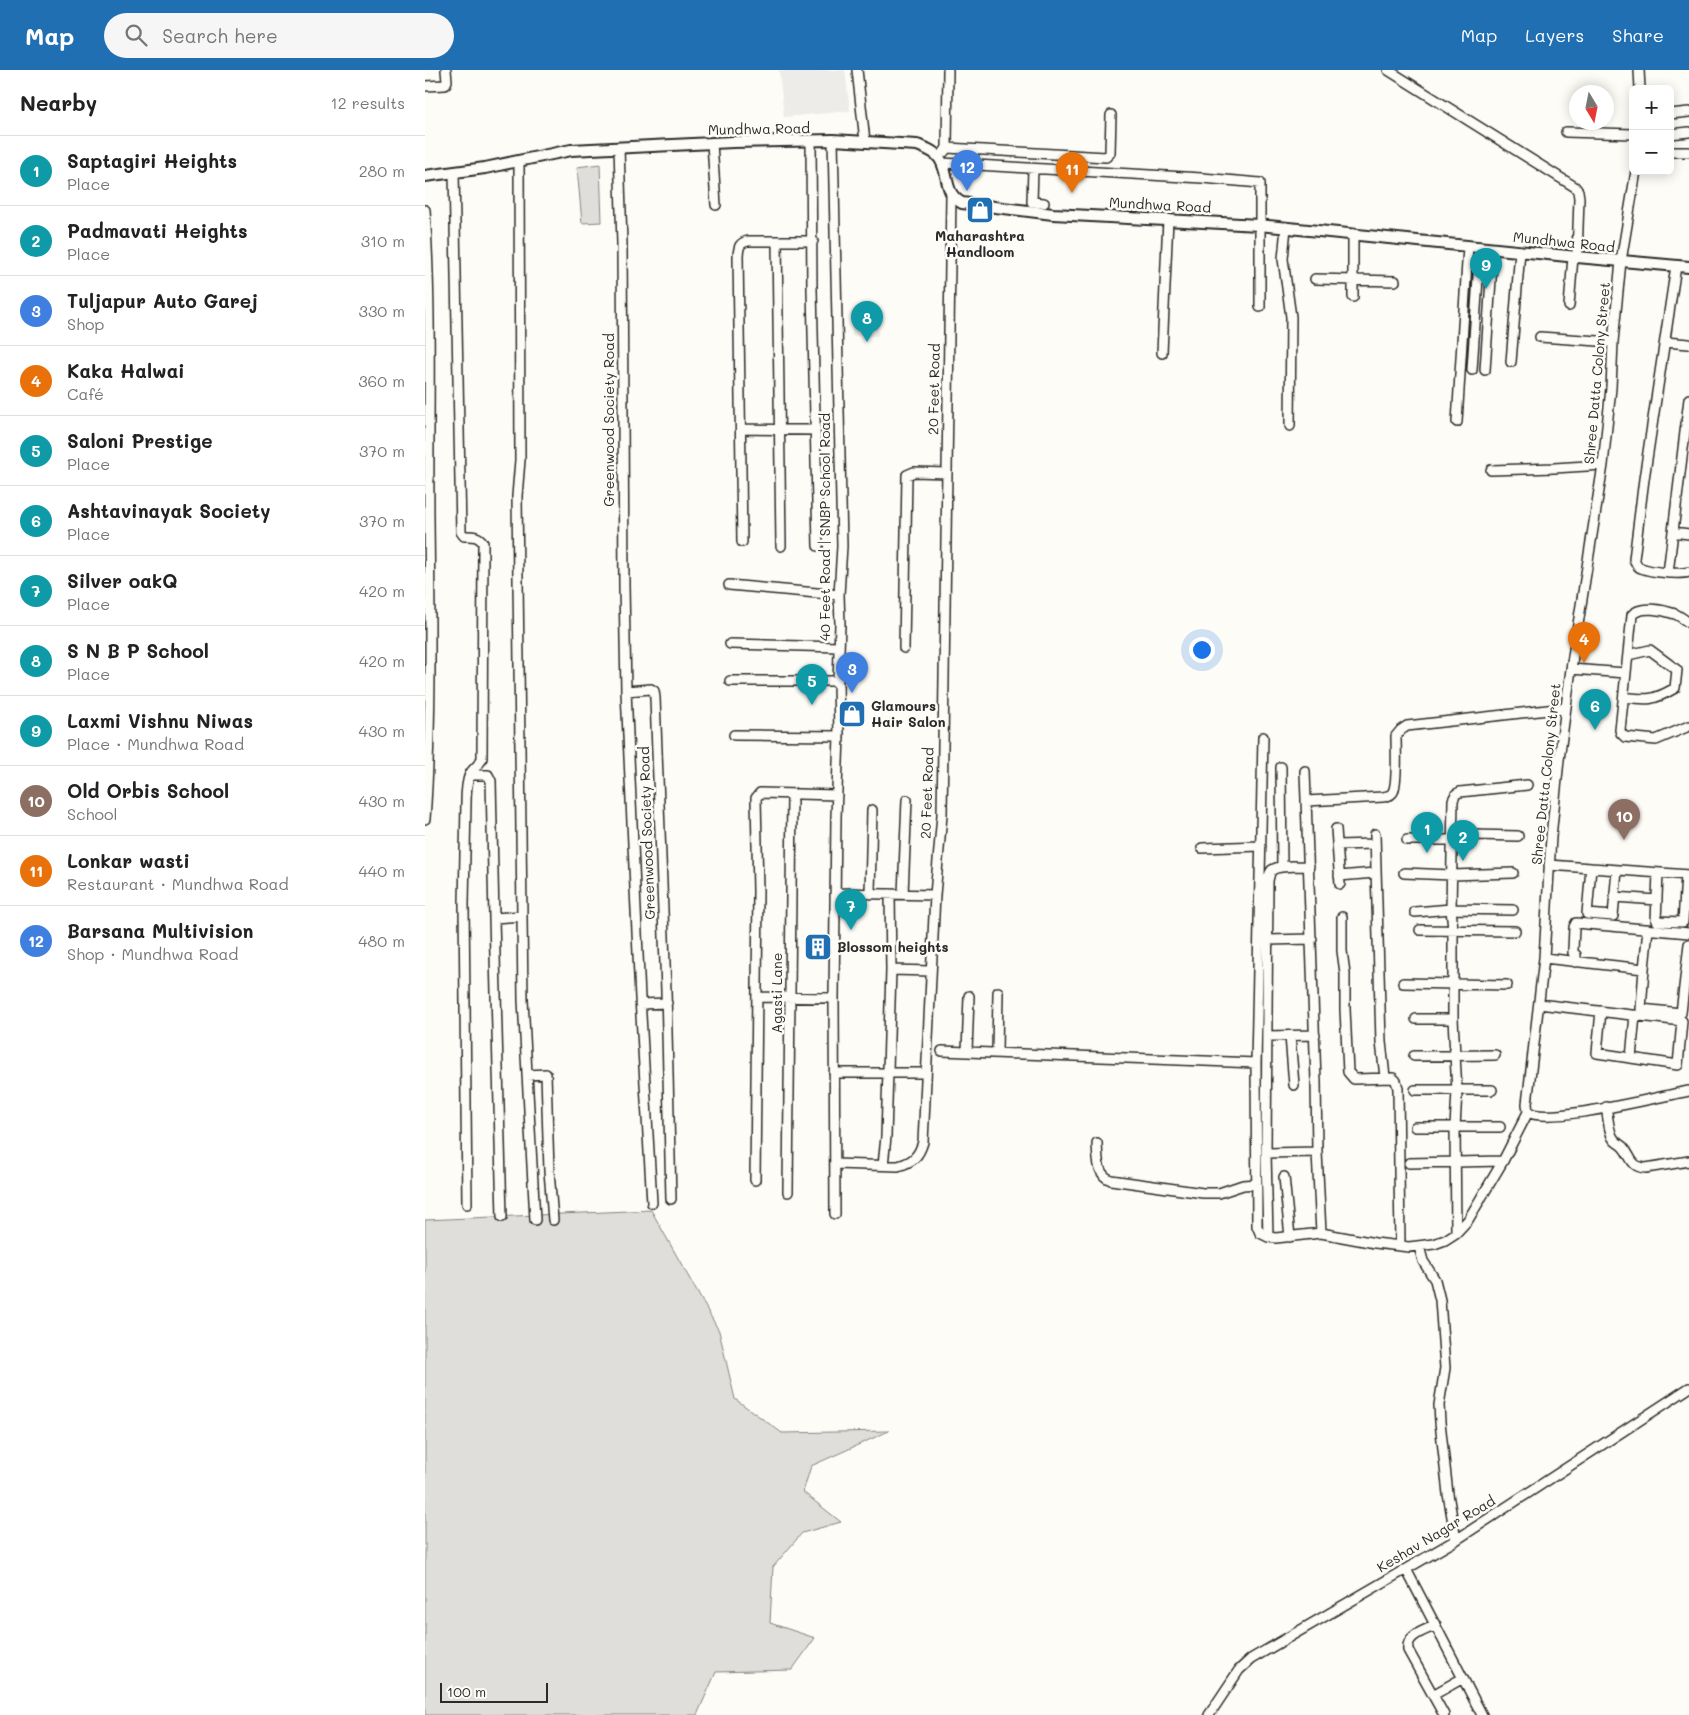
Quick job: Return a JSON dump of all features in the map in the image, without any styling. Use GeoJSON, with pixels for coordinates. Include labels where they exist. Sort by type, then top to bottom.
{"type":"FeatureCollection","features":[{"type":"Feature","properties":{"kind":"main road","name":"Mundhwa Road"},"geometry":{"type":"LineString","coordinates":[[425,176],[485,168],[571,150],[712,143],[833,140],[917,145],[929,150],[941,161]]}},
{"type":"Feature","properties":{"kind":"main road"},"geometry":{"type":"LineString","coordinates":[[941,161],[951,194]]}},
{"type":"Feature","properties":{"kind":"main road","name":"Mundhwa Road"},"geometry":{"type":"LineString","coordinates":[[951,194],[962,203],[1053,214],[1259,224],[1689,267]]}},
{"type":"Feature","properties":{"kind":"street"},"geometry":{"type":"LineString","coordinates":[[425,86],[447,84],[446,70]]}},
{"type":"Feature","properties":{"kind":"street"},"geometry":{"type":"LineString","coordinates":[[857,70],[865,141]]}},
{"type":"Feature","properties":{"kind":"street"},"geometry":{"type":"LineString","coordinates":[[948,70],[947,148],[941,161],[1033,170],[1202,178],[1259,183],[1260,307]]}},
{"type":"Feature","properties":{"kind":"street"},"geometry":{"type":"LineString","coordinates":[[1388,70],[1575,187],[1579,198],[1569,306]]}},
{"type":"Feature","properties":{"kind":"street"},"geometry":{"type":"LineString","coordinates":[[1639,70],[1640,85]]}},
{"type":"Feature","properties":{"kind":"street"},"geometry":{"type":"LineString","coordinates":[[1674,114],[1689,112]]}},
{"type":"Feature","properties":{"kind":"street"},"geometry":{"type":"LineString","coordinates":[[947,148],[1107,157],[1110,153],[1111,115]]}},
{"type":"Feature","properties":{"kind":"street"},"geometry":{"type":"LineString","coordinates":[[1566,132],[1629,134]]}},
{"type":"Feature","properties":{"kind":"street"},"geometry":{"type":"LineString","coordinates":[[1674,134],[1689,132]]}},
{"type":"Feature","properties":{"kind":"street","name":"40 Feet Road | SNBP School Road"},"geometry":{"type":"LineString","coordinates":[[833,140],[842,546],[839,595],[839,736],[835,893],[835,1214]]}},
{"type":"Feature","properties":{"kind":"street"},"geometry":{"type":"LineString","coordinates":[[811,141],[812,289],[817,430],[818,546]]}},
{"type":"Feature","properties":{"kind":"street"},"geometry":{"type":"LineString","coordinates":[[712,143],[716,205]]}},
{"type":"Feature","properties":{"kind":"street","name":"Greenwood Society Road"},"geometry":{"type":"LineString","coordinates":[[619,148],[622,244],[623,566],[626,691],[640,1004],[652,1203]]}},
{"type":"Feature","properties":{"kind":"street"},"geometry":{"type":"LineString","coordinates":[[1674,152],[1689,152]]}},
{"type":"Feature","properties":{"kind":"street"},"geometry":{"type":"LineString","coordinates":[[519,161],[520,460],[517,496],[523,1000],[535,1220]]}},
{"type":"Feature","properties":{"kind":"street"},"geometry":{"type":"LineString","coordinates":[[1033,170],[1032,202],[1044,203]]}},
{"type":"Feature","properties":{"kind":"street"},"geometry":{"type":"LineString","coordinates":[[454,172],[461,532],[464,536],[477,537],[483,543],[483,758],[470,775],[466,788],[467,1204]]}},
{"type":"Feature","properties":{"kind":"street","name":"Shree Datta Colony Street"},"geometry":{"type":"LineString","coordinates":[[1529,1112],[1527,1104],[1544,958],[1549,865],[1565,708],[1603,464],[1610,407],[1613,342],[1621,261],[1635,175]]}},
{"type":"Feature","properties":{"kind":"street","name":"20 Feet Road"},"geometry":{"type":"LineString","coordinates":[[835,1164],[898,1166],[907,1164],[921,1151],[923,1142],[935,895],[942,815],[951,194]]}},
{"type":"Feature","properties":{"kind":"street"},"geometry":{"type":"LineString","coordinates":[[425,210],[431,349],[430,670],[428,783],[425,820]]}},
{"type":"Feature","properties":{"kind":"street"},"geometry":{"type":"LineString","coordinates":[[1162,353],[1168,219]]}},
{"type":"Feature","properties":{"kind":"street"},"geometry":{"type":"LineString","coordinates":[[1286,227],[1283,259],[1291,317],[1290,426]]}},
{"type":"Feature","properties":{"kind":"street"},"geometry":{"type":"LineString","coordinates":[[1353,234],[1353,297]]}},
{"type":"Feature","properties":{"kind":"street"},"geometry":{"type":"LineString","coordinates":[[741,542],[739,246],[742,242],[747,241],[813,241]]}},
{"type":"Feature","properties":{"kind":"street"},"geometry":{"type":"LineString","coordinates":[[777,241],[781,546]]}},
{"type":"Feature","properties":{"kind":"street"},"geometry":{"type":"LineString","coordinates":[[1457,422],[1468,246]]}},
{"type":"Feature","properties":{"kind":"street"},"geometry":{"type":"LineString","coordinates":[[1473,370],[1480,247]]}},
{"type":"Feature","properties":{"kind":"street"},"geometry":{"type":"LineString","coordinates":[[1485,370],[1493,248]]}},
{"type":"Feature","properties":{"kind":"street"},"geometry":{"type":"LineString","coordinates":[[1511,362],[1520,251]]}},
{"type":"Feature","properties":{"kind":"street"},"geometry":{"type":"LineString","coordinates":[[1676,266],[1634,559],[1636,565],[1640,568],[1668,573],[1689,572]]}},
{"type":"Feature","properties":{"kind":"street"},"geometry":{"type":"LineString","coordinates":[[1315,279],[1395,281]]}},
{"type":"Feature","properties":{"kind":"street"},"geometry":{"type":"LineString","coordinates":[[1539,336],[1613,342]]}},
{"type":"Feature","properties":{"kind":"street"},"geometry":{"type":"LineString","coordinates":[[1665,342],[1689,344]]}},
{"type":"Feature","properties":{"kind":"street"},"geometry":{"type":"LineString","coordinates":[[1668,573],[1689,399]]}},
{"type":"Feature","properties":{"kind":"street"},"geometry":{"type":"LineString","coordinates":[[741,429],[817,430]]}},
{"type":"Feature","properties":{"kind":"street"},"geometry":{"type":"LineString","coordinates":[[1491,470],[1603,464]]}},
{"type":"Feature","properties":{"kind":"street"},"geometry":{"type":"LineString","coordinates":[[904,648],[907,475],[914,472],[947,474]]}},
{"type":"Feature","properties":{"kind":"street"},"geometry":{"type":"LineString","coordinates":[[1679,485],[1689,486]]}},
{"type":"Feature","properties":{"kind":"street"},"geometry":{"type":"LineString","coordinates":[[1673,532],[1689,534]]}},
{"type":"Feature","properties":{"kind":"street"},"geometry":{"type":"LineString","coordinates":[[729,585],[839,595]]}},
{"type":"Feature","properties":{"kind":"street"},"geometry":{"type":"LineString","coordinates":[[1689,623],[1677,614],[1659,610],[1639,610],[1632,615],[1620,730],[1623,736],[1656,740],[1689,726]]}},
{"type":"Feature","properties":{"kind":"street"},"geometry":{"type":"LineString","coordinates":[[730,644],[839,647]]}},
{"type":"Feature","properties":{"kind":"street"},"geometry":{"type":"LineString","coordinates":[[1624,697],[1645,700],[1667,693],[1675,688],[1677,670],[1650,650],[1628,655]]}},
{"type":"Feature","properties":{"kind":"street"},"geometry":{"type":"LineString","coordinates":[[1571,669],[1626,673]]}},
{"type":"Feature","properties":{"kind":"street"},"geometry":{"type":"LineString","coordinates":[[730,681],[838,681]]}},
{"type":"Feature","properties":{"kind":"street","name":"Greenwood Society Road"},"geometry":{"type":"LineString","coordinates":[[626,691],[651,689],[654,691],[655,698],[667,1003],[671,1200]]}},
{"type":"Feature","properties":{"kind":"street"},"geometry":{"type":"LineString","coordinates":[[1306,800],[1383,797],[1390,795],[1393,792],[1395,782],[1396,736],[1407,726],[1565,708]]}},
{"type":"Feature","properties":{"kind":"street"},"geometry":{"type":"LineString","coordinates":[[734,735],[839,736]]}},
{"type":"Feature","properties":{"kind":"street"},"geometry":{"type":"LineString","coordinates":[[1263,737],[1256,1062],[1257,1226],[1260,1233],[1269,1237],[1290,1237],[1321,1233],[1400,1246],[1434,1244],[1456,1234],[1468,1220],[1529,1112],[1533,1115],[1559,1116],[1577,1114],[1689,1091]]}},
{"type":"Feature","properties":{"kind":"street"},"geometry":{"type":"LineString","coordinates":[[1281,767],[1282,868]]}},
{"type":"Feature","properties":{"kind":"street"},"geometry":{"type":"LineString","coordinates":[[1305,771],[1321,1233]]}},
{"type":"Feature","properties":{"kind":"street"},"geometry":{"type":"LineString","coordinates":[[470,775],[488,775],[491,781],[502,1217]]}},
{"type":"Feature","properties":{"kind":"street"},"geometry":{"type":"LineString","coordinates":[[1456,1234],[1455,1127],[1457,1091],[1453,1019],[1453,929],[1451,909],[1453,800],[1456,794],[1461,792],[1527,785]]}},
{"type":"Feature","properties":{"kind":"street"},"geometry":{"type":"LineString","coordinates":[[755,1180],[758,891],[756,798],[760,794],[837,795]]}},
{"type":"Feature","properties":{"kind":"street","name":"Agasti Lane"},"geometry":{"type":"LineString","coordinates":[[788,1192],[792,795]]}},
{"type":"Feature","properties":{"kind":"street"},"geometry":{"type":"LineString","coordinates":[[903,894],[907,800]]}},
{"type":"Feature","properties":{"kind":"street"},"geometry":{"type":"LineString","coordinates":[[870,893],[872,810]]}},
{"type":"Feature","properties":{"kind":"street"},"geometry":{"type":"LineString","coordinates":[[1335,829],[1339,880],[1375,873]]}},
{"type":"Feature","properties":{"kind":"street"},"geometry":{"type":"LineString","coordinates":[[1375,834],[1381,1042],[1385,1077]]}},
{"type":"Feature","properties":{"kind":"street"},"geometry":{"type":"LineString","coordinates":[[1407,840],[1451,840],[1474,836],[1518,836]]}},
{"type":"Feature","properties":{"kind":"street"},"geometry":{"type":"LineString","coordinates":[[1337,845],[1375,844]]}},
{"type":"Feature","properties":{"kind":"street"},"geometry":{"type":"LineString","coordinates":[[1202,848],[1261,846]]}},
{"type":"Feature","properties":{"kind":"street"},"geometry":{"type":"LineString","coordinates":[[1549,865],[1687,875],[1683,922],[1656,921],[1659,873]]}},
{"type":"Feature","properties":{"kind":"street"},"geometry":{"type":"LineString","coordinates":[[1269,1237],[1266,1153],[1269,876],[1273,870],[1309,866]]}},
{"type":"Feature","properties":{"kind":"street"},"geometry":{"type":"LineString","coordinates":[[1591,868],[1587,914],[1613,916],[1617,870]]}},
{"type":"Feature","properties":{"kind":"street"},"geometry":{"type":"LineString","coordinates":[[1404,873],[1452,875],[1513,873]]}},
{"type":"Feature","properties":{"kind":"street"},"geometry":{"type":"LineString","coordinates":[[835,893],[935,895]]}},
{"type":"Feature","properties":{"kind":"street"},"geometry":{"type":"LineString","coordinates":[[883,1166],[886,1137],[891,970],[890,894]]}},
{"type":"Feature","properties":{"kind":"street"},"geometry":{"type":"LineString","coordinates":[[1615,897],[1657,900]]}},
{"type":"Feature","properties":{"kind":"street"},"geometry":{"type":"LineString","coordinates":[[1415,912],[1451,909],[1513,910]]}},
{"type":"Feature","properties":{"kind":"street"},"geometry":{"type":"LineString","coordinates":[[495,918],[522,916]]}},
{"type":"Feature","properties":{"kind":"street"},"geometry":{"type":"LineString","coordinates":[[1342,917],[1348,1072],[1354,1079],[1393,1078],[1398,1088],[1400,1246]]}},
{"type":"Feature","properties":{"kind":"street"},"geometry":{"type":"LineString","coordinates":[[1575,962],[1576,955],[1573,953],[1573,950],[1574,927],[1576,923],[1689,933]]}},
{"type":"Feature","properties":{"kind":"street"},"geometry":{"type":"LineString","coordinates":[[1648,929],[1641,1009],[1681,1013],[1689,944]]}},
{"type":"Feature","properties":{"kind":"street"},"geometry":{"type":"LineString","coordinates":[[1420,930],[1515,931]]}},
{"type":"Feature","properties":{"kind":"street"},"geometry":{"type":"LineString","coordinates":[[1268,940],[1311,939]]}},
{"type":"Feature","properties":{"kind":"street"},"geometry":{"type":"LineString","coordinates":[[1544,958],[1644,968]]}},
{"type":"Feature","properties":{"kind":"street"},"geometry":{"type":"LineString","coordinates":[[891,970],[931,971]]}},
{"type":"Feature","properties":{"kind":"street"},"geometry":{"type":"LineString","coordinates":[[1403,983],[1507,985]]}},
{"type":"Feature","properties":{"kind":"street"},"geometry":{"type":"LineString","coordinates":[[997,1053],[999,992]]}},
{"type":"Feature","properties":{"kind":"street"},"geometry":{"type":"LineString","coordinates":[[967,1052],[969,996]]}},
{"type":"Feature","properties":{"kind":"street"},"geometry":{"type":"LineString","coordinates":[[757,997],[834,998]]}},
{"type":"Feature","properties":{"kind":"street"},"geometry":{"type":"LineString","coordinates":[[640,1004],[667,1003]]}},
{"type":"Feature","properties":{"kind":"street"},"geometry":{"type":"LineString","coordinates":[[1539,1004],[1601,1011],[1635,1015],[1682,1021],[1678,1065],[1597,1053],[1601,1011]]}},
{"type":"Feature","properties":{"kind":"street"},"geometry":{"type":"LineString","coordinates":[[1631,1058],[1635,1015]]}},
{"type":"Feature","properties":{"kind":"street"},"geometry":{"type":"LineString","coordinates":[[1416,1018],[1453,1019]]}},
{"type":"Feature","properties":{"kind":"street"},"geometry":{"type":"LineString","coordinates":[[1267,1036],[1315,1035]]}},
{"type":"Feature","properties":{"kind":"street"},"geometry":{"type":"LineString","coordinates":[[1290,1036],[1294,1085]]}},
{"type":"Feature","properties":{"kind":"street"},"geometry":{"type":"LineString","coordinates":[[942,1051],[1256,1062]]}},
{"type":"Feature","properties":{"kind":"street"},"geometry":{"type":"LineString","coordinates":[[1414,1056],[1495,1055]]}},
{"type":"Feature","properties":{"kind":"street"},"geometry":{"type":"LineString","coordinates":[[835,1073],[926,1073]]}},
{"type":"Feature","properties":{"kind":"street"},"geometry":{"type":"LineString","coordinates":[[527,1075],[546,1074],[549,1171],[553,1220]]}},
{"type":"Feature","properties":{"kind":"street"},"geometry":{"type":"LineString","coordinates":[[1415,1090],[1492,1090]]}},
{"type":"Feature","properties":{"kind":"street"},"geometry":{"type":"LineString","coordinates":[[1606,1107],[1611,1135],[1623,1147],[1633,1164],[1646,1168],[1689,1161]]}},
{"type":"Feature","properties":{"kind":"street"},"geometry":{"type":"LineString","coordinates":[[1415,1127],[1499,1127]]}},
{"type":"Feature","properties":{"kind":"street"},"geometry":{"type":"LineString","coordinates":[[1097,1143],[1100,1171],[1103,1176],[1111,1180],[1219,1194],[1243,1185],[1257,1184]]}},
{"type":"Feature","properties":{"kind":"street"},"geometry":{"type":"LineString","coordinates":[[1266,1153],[1317,1152]]}},
{"type":"Feature","properties":{"kind":"street"},"geometry":{"type":"LineString","coordinates":[[1409,1163],[1503,1161]]}},
{"type":"Feature","properties":{"kind":"street"},"geometry":{"type":"LineString","coordinates":[[1284,1177],[1290,1237]]}},
{"type":"Feature","properties":{"kind":"street"},"geometry":{"type":"LineString","coordinates":[[1419,1246],[1423,1261],[1435,1280],[1440,1300],[1445,1368],[1439,1405],[1440,1422],[1448,1494],[1456,1540]]}},
{"type":"Feature","properties":{"kind":"street","name":"Keshav Nagar Road"},"geometry":{"type":"LineString","coordinates":[[1209,1715],[1245,1664],[1456,1540],[1689,1388]]}},
{"type":"Feature","properties":{"kind":"street"},"geometry":{"type":"LineString","coordinates":[[1406,1569],[1482,1715]]}},
{"type":"Feature","properties":{"kind":"street"},"geometry":{"type":"LineString","coordinates":[[1436,1625],[1412,1637],[1407,1645],[1444,1715]]}},
{"type":"Feature","properties":{"kind":"street"},"geometry":{"type":"LineString","coordinates":[[1433,1695],[1463,1678]]}},
{"type":"Feature","properties":{"kind":"shaded area"},"geometry":{"type":"Polygon","coordinates":[[[779,70],[845,70],[850,111],[784,117],[779,70]]]}},
{"type":"Feature","properties":{"kind":"shaded area"},"geometry":{"type":"Polygon","coordinates":[[[600,164],[602,222],[582,223],[577,167],[600,164]]]}},
{"type":"Feature","properties":{"kind":"shaded area"},"geometry":{"type":"Polygon","coordinates":[[[878,319],[878,336],[852,336],[852,320],[878,319]]]}},
{"type":"Feature","properties":{"kind":"shaded area"},"geometry":{"type":"Polygon","coordinates":[[[651,1210],[719,1331],[735,1399],[782,1433],[889,1431],[811,1466],[803,1492],[841,1522],[802,1533],[773,1567],[770,1623],[815,1638],[792,1670],[716,1672],[697,1715],[425,1715],[425,1220],[651,1210]]]}},
{"type":"Feature","properties":{"kind":"place","name":"Barsana Multivision"},"geometry":{"type":"Point","coordinates":[967,191]}},
{"type":"Feature","properties":{"kind":"place","name":"Lonkar wasti"},"geometry":{"type":"Point","coordinates":[1072,193]}},
{"type":"Feature","properties":{"kind":"place","name":"Maharashtra Handloom"},"geometry":{"type":"Point","coordinates":[980,210]}},
{"type":"Feature","properties":{"kind":"place","name":"Laxmi Vishnu Niwas"},"geometry":{"type":"Point","coordinates":[1486,289]}},
{"type":"Feature","properties":{"kind":"place","name":"S N B P School"},"geometry":{"type":"Point","coordinates":[867,342]}},
{"type":"Feature","properties":{"kind":"place","name":"Kaka Halwai"},"geometry":{"type":"Point","coordinates":[1584,663]}},
{"type":"Feature","properties":{"kind":"place","name":"Tuljapur Auto Garej"},"geometry":{"type":"Point","coordinates":[852,693]}},
{"type":"Feature","properties":{"kind":"place","name":"Saloni Prestige"},"geometry":{"type":"Point","coordinates":[812,705]}},
{"type":"Feature","properties":{"kind":"place","name":"Glamours Hair Salon"},"geometry":{"type":"Point","coordinates":[852,714]}},
{"type":"Feature","properties":{"kind":"place","name":"Ashtavinayak Society"},"geometry":{"type":"Point","coordinates":[1595,730]}},
{"type":"Feature","properties":{"kind":"place","name":"Old Orbis School"},"geometry":{"type":"Point","coordinates":[1624,840]}},
{"type":"Feature","properties":{"kind":"place","name":"Saptagiri Heights"},"geometry":{"type":"Point","coordinates":[1427,853]}},
{"type":"Feature","properties":{"kind":"place","name":"Padmavati Heights"},"geometry":{"type":"Point","coordinates":[1463,861]}},
{"type":"Feature","properties":{"kind":"place","name":"Silver oakQ"},"geometry":{"type":"Point","coordinates":[851,930]}},
{"type":"Feature","properties":{"kind":"place","name":"Blossom heights"},"geometry":{"type":"Point","coordinates":[818,947]}}]}
